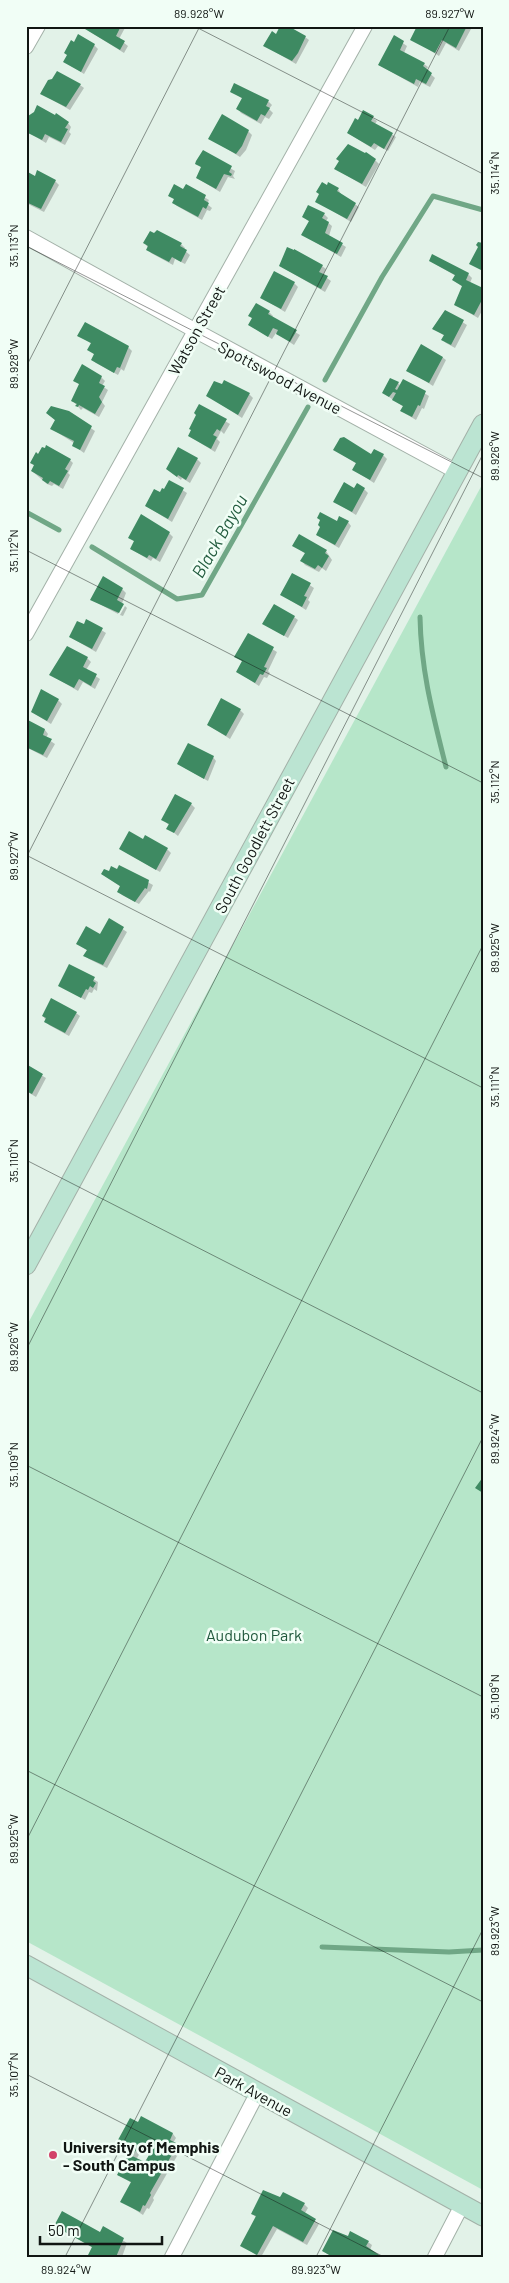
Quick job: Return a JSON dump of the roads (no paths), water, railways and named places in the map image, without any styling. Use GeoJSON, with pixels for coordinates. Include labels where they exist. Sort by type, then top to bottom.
{"type":"FeatureCollection","features":[{"type":"Feature","properties":{"kind":"main road","name":"South Goodlett Street"},"geometry":{"type":"LineString","coordinates":[[28,1256],[483,424]]}},
{"type":"Feature","properties":{"kind":"main road","name":"Park Avenue"},"geometry":{"type":"LineString","coordinates":[[26,1965],[483,2216]]}},
{"type":"Feature","properties":{"kind":"street"},"geometry":{"type":"LineString","coordinates":[[26,47],[38,26]]}},
{"type":"Feature","properties":{"kind":"street","name":"Watson Street"},"geometry":{"type":"LineString","coordinates":[[26,634],[365,26]]}},
{"type":"Feature","properties":{"kind":"street","name":"Spottswood Avenue"},"geometry":{"type":"LineString","coordinates":[[26,237],[456,472]]}},
{"type":"Feature","properties":{"kind":"street"},"geometry":{"type":"LineString","coordinates":[[172,2257],[258,2092]]}},
{"type":"Feature","properties":{"kind":"street"},"geometry":{"type":"LineString","coordinates":[[435,2257],[462,2205]]}},
{"type":"Feature","properties":{"kind":"waterway","name":"Black Bayou"},"geometry":{"type":"LineString","coordinates":[[325,380],[382,277],[433,196],[483,210]]}},
{"type":"Feature","properties":{"kind":"waterway","name":"Black Bayou"},"geometry":{"type":"LineString","coordinates":[[92,547],[177,599],[202,595],[308,407]]}},
{"type":"Feature","properties":{"kind":"waterway","name":"Black Bayou"},"geometry":{"type":"LineString","coordinates":[[26,512],[59,530]]}},
{"type":"Feature","properties":{"kind":"waterway"},"geometry":{"type":"LineString","coordinates":[[420,617],[425,674],[446,767]]}},
{"type":"Feature","properties":{"kind":"waterway"},"geometry":{"type":"LineString","coordinates":[[322,1947],[449,1952],[483,1950]]}},
{"type":"Feature","properties":{"kind":"place","name":"University of Memphis - South Campus"},"geometry":{"type":"Point","coordinates":[53,2155]}},
{"type":"Feature","properties":{"kind":"park label","name":"Audubon Park"},"geometry":{"type":"Point","coordinates":[254,1634]}}]}
